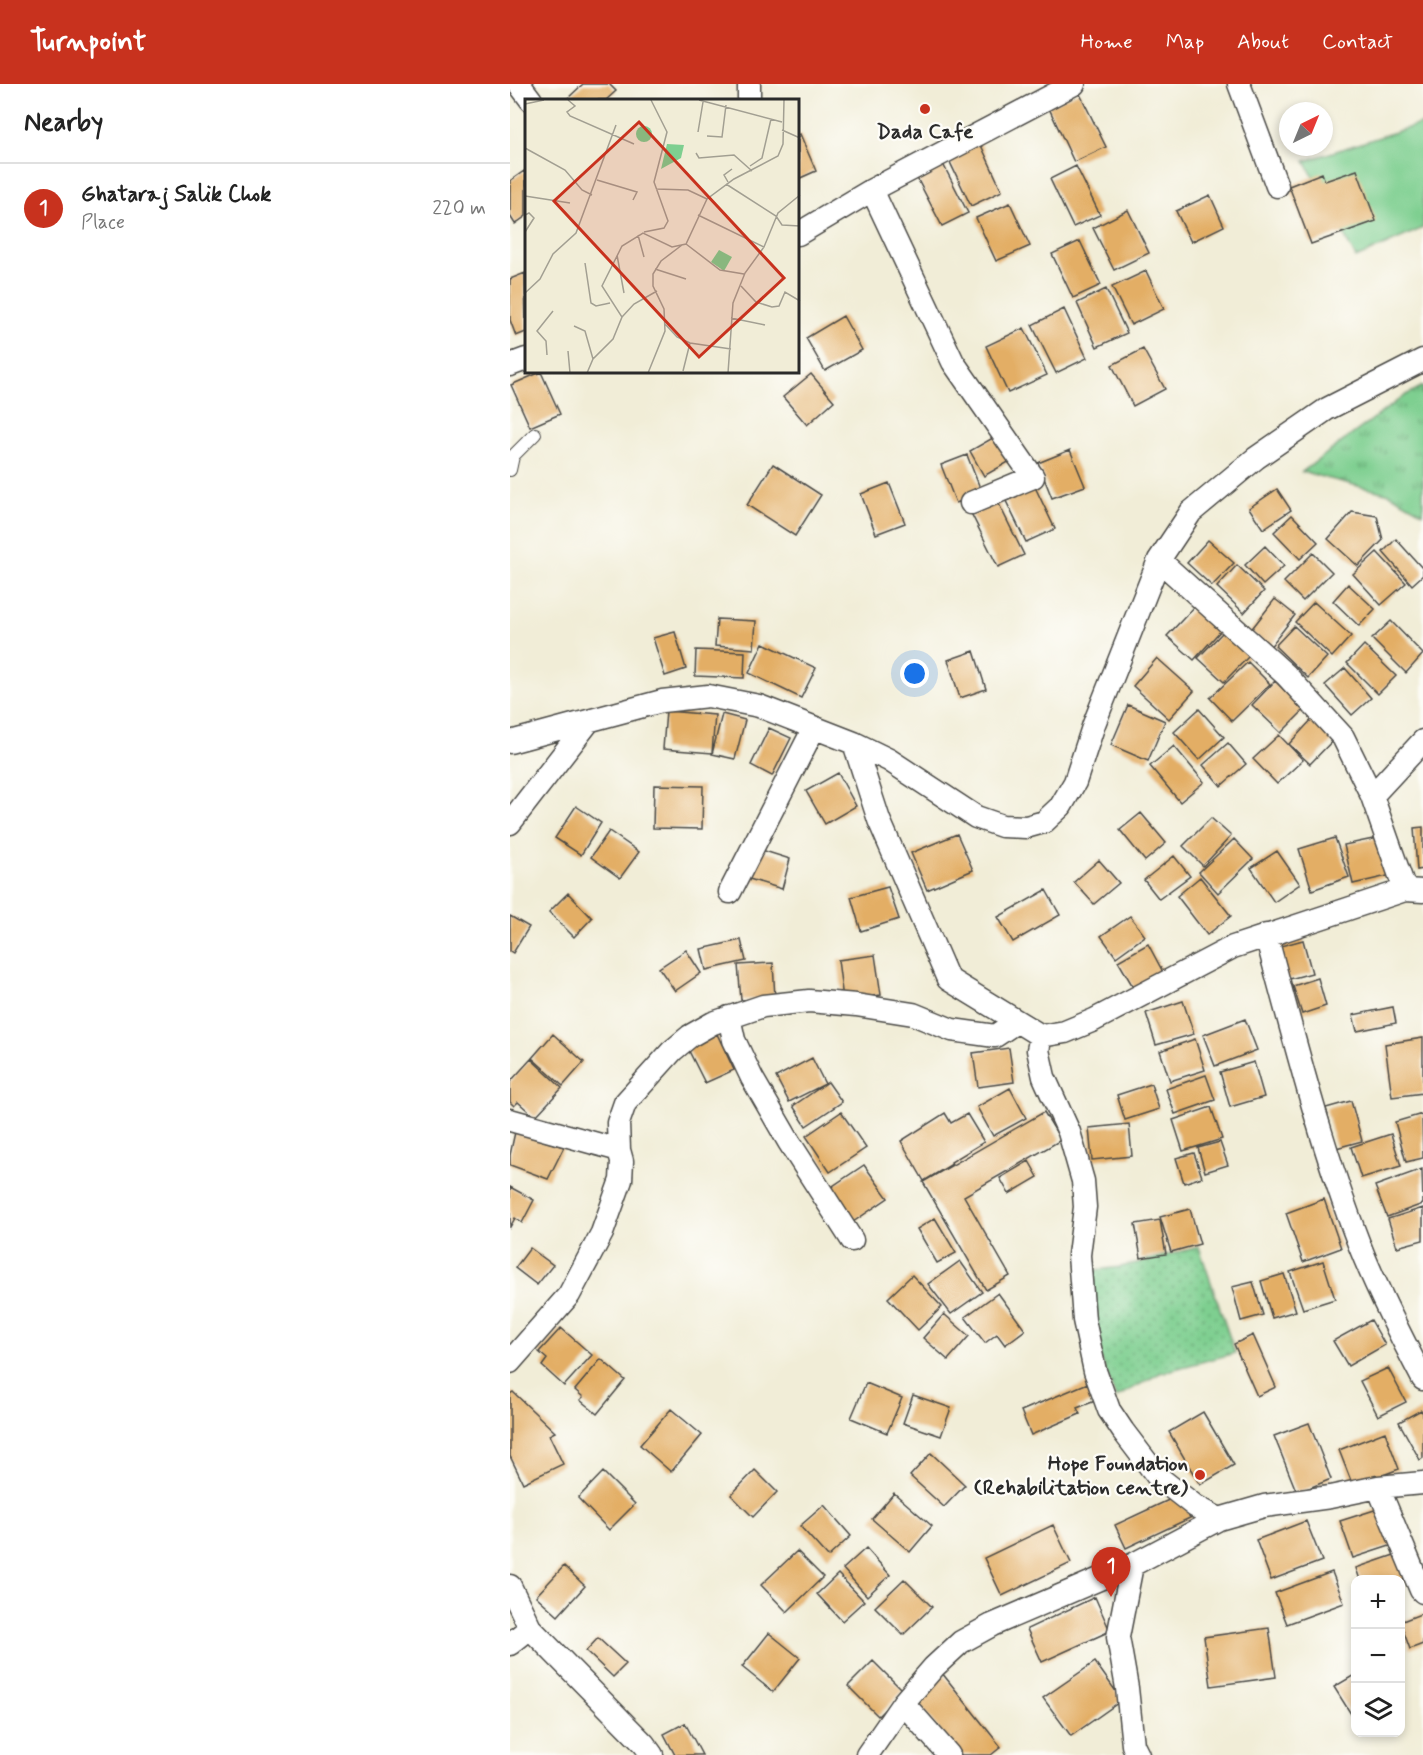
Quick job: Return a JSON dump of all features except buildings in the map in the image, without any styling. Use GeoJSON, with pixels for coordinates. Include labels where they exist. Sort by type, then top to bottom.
{"type":"FeatureCollection","features":[{"type":"Feature","properties":{"kind":"street"},"geometry":{"type":"LineString","coordinates":[[519,84],[530,99]]}},
{"type":"Feature","properties":{"kind":"street"},"geometry":{"type":"LineString","coordinates":[[800,233],[872,190],[1074,84]]}},
{"type":"Feature","properties":{"kind":"street"},"geometry":{"type":"LineString","coordinates":[[1239,84],[1277,186]]}},
{"type":"Feature","properties":{"kind":"street"},"geometry":{"type":"LineString","coordinates":[[872,190],[953,362],[1033,477],[971,503]]}},
{"type":"Feature","properties":{"kind":"street"},"geometry":{"type":"LineString","coordinates":[[510,366],[525,359]]}},
{"type":"Feature","properties":{"kind":"street"},"geometry":{"type":"LineString","coordinates":[[510,741],[662,701],[708,696],[759,706],[854,743],[889,760],[976,817],[1002,826],[1026,827],[1044,822],[1061,806],[1075,782],[1094,724],[1160,561],[1191,512],[1256,458],[1327,409],[1423,360]]}},
{"type":"Feature","properties":{"kind":"street"},"geometry":{"type":"LineString","coordinates":[[854,743],[879,820],[948,979],[1041,1036],[1065,1032],[1094,1020],[1233,947],[1414,890],[1343,737],[1286,675],[1160,561]]}},
{"type":"Feature","properties":{"kind":"street"},"geometry":{"type":"LineString","coordinates":[[510,823],[589,721]]}},
{"type":"Feature","properties":{"kind":"street"},"geometry":{"type":"LineString","coordinates":[[730,892],[814,728]]}},
{"type":"Feature","properties":{"kind":"street"},"geometry":{"type":"LineString","coordinates":[[1372,796],[1423,741]]}},
{"type":"Feature","properties":{"kind":"street"},"geometry":{"type":"LineString","coordinates":[[1266,935],[1333,1171],[1355,1234],[1385,1304],[1423,1379]]}},
{"type":"Feature","properties":{"kind":"street"},"geometry":{"type":"LineString","coordinates":[[510,1362],[569,1294],[602,1233],[621,1180],[622,1161],[619,1150],[618,1123],[625,1103],[672,1051],[690,1036],[713,1023],[763,1006],[809,1001],[913,1014],[952,1030],[995,1036],[1016,1022]]}},
{"type":"Feature","properties":{"kind":"street"},"geometry":{"type":"LineString","coordinates":[[729,1017],[734,1040],[758,1087],[789,1142],[852,1240]]}},
{"type":"Feature","properties":{"kind":"street"},"geometry":{"type":"LineString","coordinates":[[1041,1036],[1038,1050],[1044,1077],[1069,1131],[1083,1181],[1085,1207],[1079,1256],[1084,1320],[1095,1371],[1109,1410],[1158,1477],[1195,1506],[1219,1519]]}},
{"type":"Feature","properties":{"kind":"street"},"geometry":{"type":"LineString","coordinates":[[510,1120],[619,1150]]}},
{"type":"Feature","properties":{"kind":"street"},"geometry":{"type":"LineString","coordinates":[[867,1755],[903,1703],[934,1667],[961,1642],[992,1625],[1132,1565],[1219,1519],[1264,1506],[1330,1497],[1378,1487],[1423,1484]]}},
{"type":"Feature","properties":{"kind":"street"},"geometry":{"type":"LineString","coordinates":[[1378,1487],[1423,1592]]}},
{"type":"Feature","properties":{"kind":"street"},"geometry":{"type":"LineString","coordinates":[[1132,1565],[1118,1637],[1127,1688],[1133,1746],[1138,1755]]}},
{"type":"Feature","properties":{"kind":"street"},"geometry":{"type":"LineString","coordinates":[[510,1586],[530,1629],[644,1744],[652,1755]]}},
{"type":"Feature","properties":{"kind":"street"},"geometry":{"type":"LineString","coordinates":[[510,1644],[530,1629]]}},
{"type":"Feature","properties":{"kind":"street"},"geometry":{"type":"LineString","coordinates":[[903,1703],[949,1755]]}},
{"type":"Feature","properties":{"kind":"lane"},"geometry":{"type":"LineString","coordinates":[[510,470],[513,456],[534,434]]}},
{"type":"Feature","properties":{"kind":"green space"},"geometry":{"type":"Polygon","coordinates":[[[1423,123],[1423,228],[1356,258],[1305,161],[1321,156],[1333,156],[1333,152],[1423,123]]]}},
{"type":"Feature","properties":{"kind":"green space"},"geometry":{"type":"Polygon","coordinates":[[[1423,386],[1423,513],[1390,494],[1302,472],[1404,396],[1423,386]]]}},
{"type":"Feature","properties":{"kind":"green space"},"geometry":{"type":"Polygon","coordinates":[[[1199,1247],[1235,1353],[1160,1373],[1116,1398],[1101,1359],[1088,1271],[1121,1267],[1199,1247]]]}},
{"type":"Feature","properties":{"kind":"place","name":"Dada Cafe"},"geometry":{"type":"Point","coordinates":[925,109]}},
{"type":"Feature","properties":{"kind":"place","name":"Hope Foundation (Rehabilitation centre)"},"geometry":{"type":"Point","coordinates":[1200,1475]}},
{"type":"Feature","properties":{"kind":"place","name":"Ghataraj Salik Chok"},"geometry":{"type":"Point","coordinates":[1111,1597]}}]}
